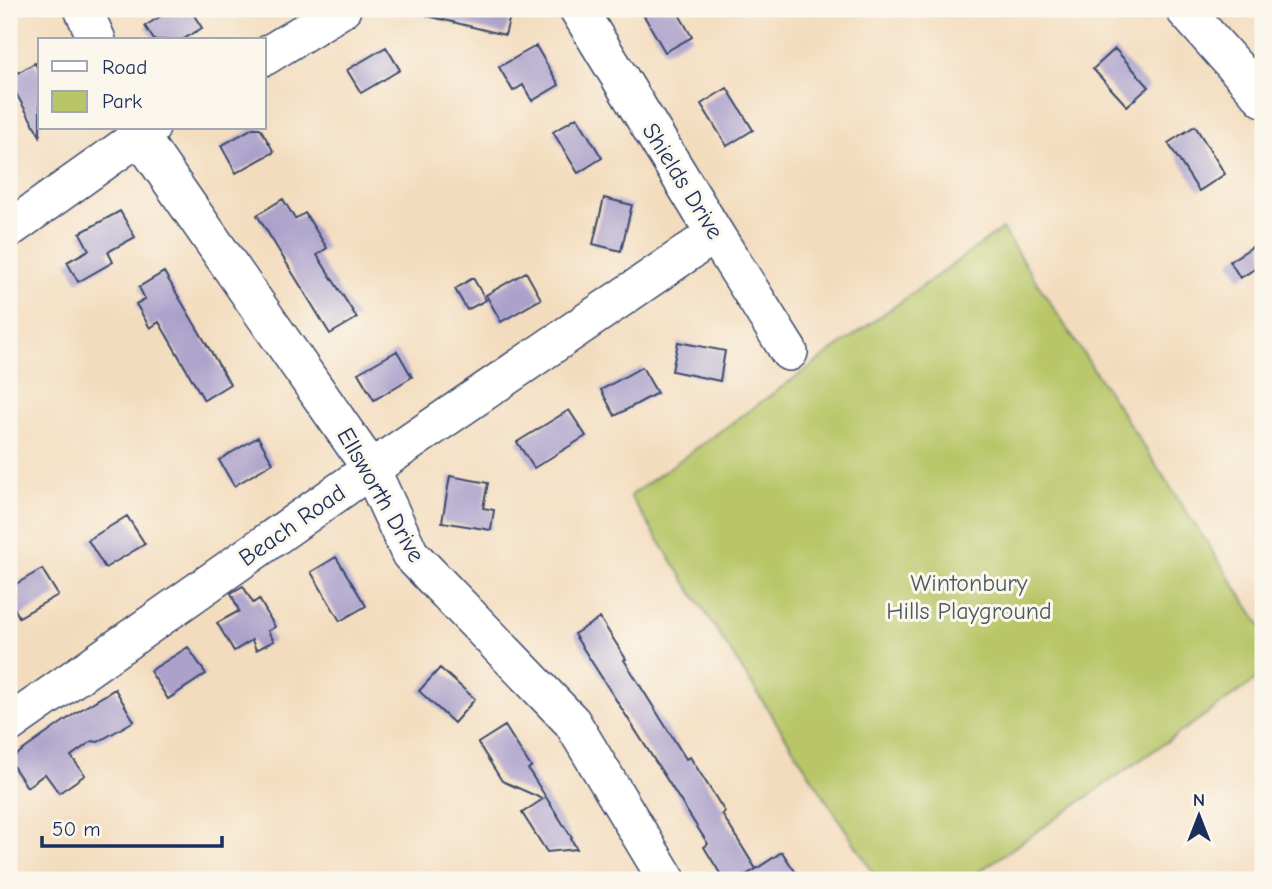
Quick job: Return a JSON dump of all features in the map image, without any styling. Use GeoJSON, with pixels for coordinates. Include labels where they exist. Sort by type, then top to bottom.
{"type":"FeatureCollection","features":[{"type":"Feature","properties":{"kind":"street"},"geometry":{"type":"LineString","coordinates":[[83,9],[96,38]]}},
{"type":"Feature","properties":{"kind":"street"},"geometry":{"type":"LineString","coordinates":[[266,56],[342,9]]}},
{"type":"Feature","properties":{"kind":"street","name":"Shields Drive"},"geometry":{"type":"LineString","coordinates":[[578,9],[789,352]]}},
{"type":"Feature","properties":{"kind":"street"},"geometry":{"type":"LineString","coordinates":[[1184,9],[1263,98]]}},
{"type":"Feature","properties":{"kind":"street"},"geometry":{"type":"LineString","coordinates":[[9,229],[142,130]]}},
{"type":"Feature","properties":{"kind":"street","name":"Ellsworth Drive"},"geometry":{"type":"LineString","coordinates":[[142,130],[371,470],[410,554],[572,722],[667,880]]}},
{"type":"Feature","properties":{"kind":"street","name":"Beach Road"},"geometry":{"type":"LineString","coordinates":[[9,724],[371,470],[715,234]]}},
{"type":"Feature","properties":{"kind":"green space","name":"Wintonbury Hills Playground"},"geometry":{"type":"Polygon","coordinates":[[[1002,229],[1263,629],[1263,675],[967,880],[878,880],[630,496],[1002,229]]]}},
{"type":"Feature","properties":{"kind":"building"},"geometry":{"type":"Polygon","coordinates":[[[172,9],[190,9],[202,28],[185,38],[153,38],[145,26],[172,9]]]}},
{"type":"Feature","properties":{"kind":"building"},"geometry":{"type":"Polygon","coordinates":[[[429,9],[512,9],[505,35],[428,16],[429,9]]]}},
{"type":"Feature","properties":{"kind":"building"},"geometry":{"type":"Polygon","coordinates":[[[640,9],[676,9],[692,37],[665,52],[640,9]]]}},
{"type":"Feature","properties":{"kind":"building"},"geometry":{"type":"Polygon","coordinates":[[[536,46],[559,85],[532,101],[523,85],[513,91],[499,67],[536,46]]]}},
{"type":"Feature","properties":{"kind":"building"},"geometry":{"type":"Polygon","coordinates":[[[386,47],[400,70],[361,93],[347,70],[386,47]]]}},
{"type":"Feature","properties":{"kind":"building"},"geometry":{"type":"Polygon","coordinates":[[[1115,49],[1149,87],[1127,106],[1093,69],[1115,49]]]}},
{"type":"Feature","properties":{"kind":"building"},"geometry":{"type":"Polygon","coordinates":[[[35,63],[38,69],[40,136],[9,81],[9,78],[35,63]]]}},
{"type":"Feature","properties":{"kind":"building"},"geometry":{"type":"Polygon","coordinates":[[[727,88],[753,130],[727,146],[701,104],[727,88]]]}},
{"type":"Feature","properties":{"kind":"building"},"geometry":{"type":"Polygon","coordinates":[[[577,117],[602,158],[578,173],[553,132],[577,117]]]}},
{"type":"Feature","properties":{"kind":"building"},"geometry":{"type":"Polygon","coordinates":[[[1195,126],[1225,174],[1199,191],[1168,143],[1195,126]]]}},
{"type":"Feature","properties":{"kind":"building"},"geometry":{"type":"Polygon","coordinates":[[[249,130],[261,130],[274,152],[236,173],[221,146],[249,130]]]}},
{"type":"Feature","properties":{"kind":"building"},"geometry":{"type":"Polygon","coordinates":[[[604,198],[632,205],[621,251],[593,244],[604,198]]]}},
{"type":"Feature","properties":{"kind":"building"},"geometry":{"type":"Polygon","coordinates":[[[283,199],[295,219],[305,213],[327,248],[317,255],[357,318],[330,334],[257,215],[283,199]]]}},
{"type":"Feature","properties":{"kind":"building"},"geometry":{"type":"Polygon","coordinates":[[[120,211],[135,237],[108,252],[113,262],[78,282],[67,262],[89,250],[80,233],[120,211]]]}},
{"type":"Feature","properties":{"kind":"building"},"geometry":{"type":"Polygon","coordinates":[[[1263,240],[1263,264],[1240,278],[1230,261],[1263,240]]]}},
{"type":"Feature","properties":{"kind":"building"},"geometry":{"type":"Polygon","coordinates":[[[164,272],[230,384],[204,400],[159,322],[150,328],[136,304],[145,299],[139,287],[164,272]]]}},
{"type":"Feature","properties":{"kind":"building"},"geometry":{"type":"Polygon","coordinates":[[[526,272],[541,299],[501,322],[486,295],[526,272]]]}},
{"type":"Feature","properties":{"kind":"building"},"geometry":{"type":"Polygon","coordinates":[[[473,278],[486,300],[467,310],[455,289],[473,278]]]}},
{"type":"Feature","properties":{"kind":"building"},"geometry":{"type":"Polygon","coordinates":[[[678,342],[725,351],[720,381],[672,371],[678,342]]]}},
{"type":"Feature","properties":{"kind":"building"},"geometry":{"type":"Polygon","coordinates":[[[397,351],[412,377],[374,400],[358,373],[397,351]]]}},
{"type":"Feature","properties":{"kind":"building"},"geometry":{"type":"Polygon","coordinates":[[[642,367],[657,393],[615,416],[601,390],[642,367]]]}},
{"type":"Feature","properties":{"kind":"building"},"geometry":{"type":"Polygon","coordinates":[[[569,410],[586,436],[534,468],[517,442],[569,410]]]}},
{"type":"Feature","properties":{"kind":"building"},"geometry":{"type":"Polygon","coordinates":[[[258,437],[273,463],[234,486],[219,460],[258,437]]]}},
{"type":"Feature","properties":{"kind":"building"},"geometry":{"type":"Polygon","coordinates":[[[450,476],[488,483],[483,508],[494,510],[491,530],[442,522],[450,476]]]}},
{"type":"Feature","properties":{"kind":"building"},"geometry":{"type":"Polygon","coordinates":[[[127,516],[145,544],[105,568],[88,540],[127,516]]]}},
{"type":"Feature","properties":{"kind":"building"},"geometry":{"type":"Polygon","coordinates":[[[336,557],[366,606],[340,621],[311,572],[336,557]]]}},
{"type":"Feature","properties":{"kind":"building"},"geometry":{"type":"Polygon","coordinates":[[[42,569],[58,595],[19,617],[9,598],[9,588],[42,569]]]}},
{"type":"Feature","properties":{"kind":"building"},"geometry":{"type":"Polygon","coordinates":[[[243,586],[253,603],[259,599],[275,627],[268,631],[274,641],[256,650],[252,640],[234,651],[217,623],[239,611],[231,593],[243,586]]]}},
{"type":"Feature","properties":{"kind":"building"},"geometry":{"type":"Polygon","coordinates":[[[600,618],[686,759],[690,757],[725,812],[722,814],[756,869],[737,880],[724,880],[704,847],[708,844],[574,634],[600,618]]]}},
{"type":"Feature","properties":{"kind":"building"},"geometry":{"type":"Polygon","coordinates":[[[188,647],[206,674],[168,699],[150,671],[188,647]]]}},
{"type":"Feature","properties":{"kind":"building"},"geometry":{"type":"Polygon","coordinates":[[[440,668],[475,699],[454,723],[419,691],[440,668]]]}},
{"type":"Feature","properties":{"kind":"building"},"geometry":{"type":"Polygon","coordinates":[[[115,689],[134,721],[98,742],[92,741],[71,756],[85,775],[59,793],[45,774],[27,787],[9,760],[115,689]]]}},
{"type":"Feature","properties":{"kind":"building"},"geometry":{"type":"Polygon","coordinates":[[[505,726],[577,849],[547,852],[522,813],[543,799],[502,781],[478,743],[505,726]]]}},
{"type":"Feature","properties":{"kind":"building"},"geometry":{"type":"Polygon","coordinates":[[[782,852],[796,873],[785,880],[739,880],[782,852]]]}}]}
